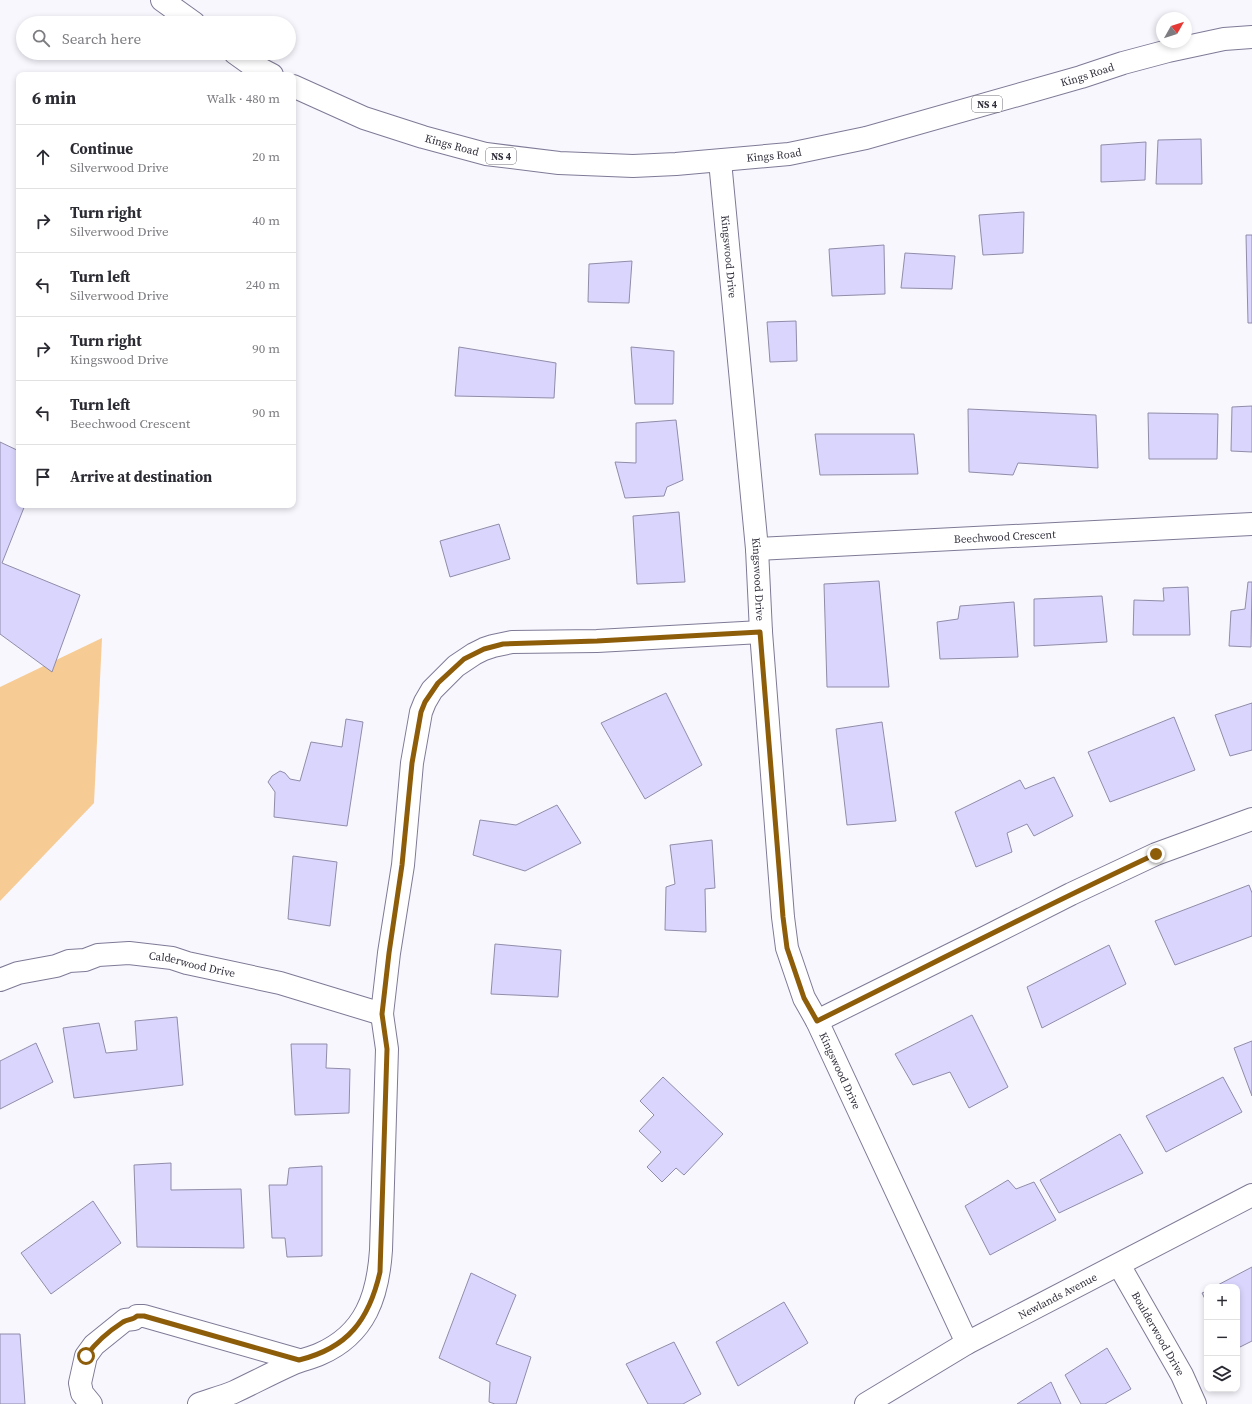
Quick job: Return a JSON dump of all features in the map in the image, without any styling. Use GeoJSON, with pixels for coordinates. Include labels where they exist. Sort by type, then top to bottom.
{"type":"FeatureCollection","features":[{"type":"Feature","properties":{"kind":"street"},"geometry":{"type":"LineString","coordinates":[[162,0],[184,16]]}},
{"type":"Feature","properties":{"kind":"street","name":"Kings Road"},"geometry":{"type":"LineString","coordinates":[[296,87],[364,118],[423,137],[486,154],[559,163],[633,166],[720,161],[789,154],[866,138],[1168,51],[1224,39],[1252,37]]}},
{"type":"Feature","properties":{"kind":"street"},"geometry":{"type":"LineString","coordinates":[[244,60],[266,72]]}},
{"type":"Feature","properties":{"kind":"street","name":"Kingswood Drive"},"geometry":{"type":"LineString","coordinates":[[720,161],[757,549],[760,632],[783,917],[787,948],[804,998],[817,1021],[967,1343]]}},
{"type":"Feature","properties":{"kind":"street","name":"Beechwood Crescent"},"geometry":{"type":"LineString","coordinates":[[757,549],[1252,524]]}},
{"type":"Feature","properties":{"kind":"street"},"geometry":{"type":"LineString","coordinates":[[199,1404],[233,1392],[299,1360],[320,1354],[348,1336],[357,1327],[365,1316],[373,1297],[380,1272],[381,1250],[387,1049],[382,1014],[402,865],[412,763],[421,712],[425,702],[438,683],[464,659],[484,649],[503,644],[597,641],[760,632]]}},
{"type":"Feature","properties":{"kind":"street"},"geometry":{"type":"LineString","coordinates":[[817,1021],[1078,890],[1156,854],[1252,819]]}},
{"type":"Feature","properties":{"kind":"street","name":"Calderwood Drive"},"geometry":{"type":"LineString","coordinates":[[0,980],[18,973],[56,966],[69,961],[85,960],[98,955],[129,953],[172,958],[187,963],[280,984],[382,1014]]}},
{"type":"Feature","properties":{"kind":"street","name":"Newlands Avenue"},"geometry":{"type":"LineString","coordinates":[[866,1404],[967,1343],[1252,1195]]}},
{"type":"Feature","properties":{"kind":"street","name":"Boulderwood Drive"},"geometry":{"type":"LineString","coordinates":[[1119,1265],[1182,1375],[1195,1404]]}},
{"type":"Feature","properties":{"kind":"street"},"geometry":{"type":"LineString","coordinates":[[91,1404],[82,1393],[80,1383],[86,1356],[94,1345],[125,1320],[134,1319],[137,1316],[144,1316],[299,1360]]}},
{"type":"Feature","properties":{"kind":"shaded area"},"geometry":{"type":"Polygon","coordinates":[[[102,638],[94,803],[0,901],[0,687],[102,638]]]}},
{"type":"Feature","properties":{"kind":"building"},"geometry":{"type":"Polygon","coordinates":[[[1201,139],[1202,184],[1156,184],[1158,140],[1201,139]]]}},
{"type":"Feature","properties":{"kind":"building"},"geometry":{"type":"Polygon","coordinates":[[[1146,142],[1145,180],[1101,182],[1101,145],[1146,142]]]}},
{"type":"Feature","properties":{"kind":"building"},"geometry":{"type":"Polygon","coordinates":[[[1024,212],[1023,253],[983,255],[979,215],[1024,212]]]}},
{"type":"Feature","properties":{"kind":"building"},"geometry":{"type":"Polygon","coordinates":[[[1246,235],[1252,235],[1252,323],[1248,323],[1246,235]]]}},
{"type":"Feature","properties":{"kind":"building"},"geometry":{"type":"Polygon","coordinates":[[[884,245],[885,294],[832,296],[829,249],[884,245]]]}},
{"type":"Feature","properties":{"kind":"building"},"geometry":{"type":"Polygon","coordinates":[[[905,253],[955,256],[952,289],[901,288],[905,253]]]}},
{"type":"Feature","properties":{"kind":"building"},"geometry":{"type":"Polygon","coordinates":[[[632,261],[629,303],[588,302],[589,264],[632,261]]]}},
{"type":"Feature","properties":{"kind":"building"},"geometry":{"type":"Polygon","coordinates":[[[796,321],[797,361],[770,362],[767,322],[796,321]]]}},
{"type":"Feature","properties":{"kind":"building"},"geometry":{"type":"Polygon","coordinates":[[[459,347],[556,363],[554,398],[455,396],[459,347]]]}},
{"type":"Feature","properties":{"kind":"building"},"geometry":{"type":"Polygon","coordinates":[[[631,347],[674,351],[673,404],[635,404],[631,347]]]}},
{"type":"Feature","properties":{"kind":"building"},"geometry":{"type":"Polygon","coordinates":[[[1252,406],[1252,452],[1231,451],[1232,407],[1252,406]]]}},
{"type":"Feature","properties":{"kind":"building"},"geometry":{"type":"Polygon","coordinates":[[[968,409],[1096,415],[1098,468],[1018,463],[1013,475],[969,472],[968,409]]]}},
{"type":"Feature","properties":{"kind":"building"},"geometry":{"type":"Polygon","coordinates":[[[1148,413],[1218,414],[1217,459],[1149,459],[1148,413]]]}},
{"type":"Feature","properties":{"kind":"building"},"geometry":{"type":"Polygon","coordinates":[[[676,420],[683,480],[667,487],[664,496],[625,498],[615,462],[636,463],[636,423],[676,420]]]}},
{"type":"Feature","properties":{"kind":"building"},"geometry":{"type":"Polygon","coordinates":[[[815,434],[914,434],[918,474],[820,475],[815,434]]]}},
{"type":"Feature","properties":{"kind":"building"},"geometry":{"type":"Polygon","coordinates":[[[0,442],[16,450],[16,508],[24,508],[2,563],[80,595],[52,672],[0,634],[0,442]]]}},
{"type":"Feature","properties":{"kind":"building"},"geometry":{"type":"Polygon","coordinates":[[[679,512],[685,582],[637,584],[633,516],[679,512]]]}},
{"type":"Feature","properties":{"kind":"building"},"geometry":{"type":"Polygon","coordinates":[[[499,524],[510,559],[450,577],[440,541],[499,524]]]}},
{"type":"Feature","properties":{"kind":"building"},"geometry":{"type":"Polygon","coordinates":[[[879,581],[889,687],[827,687],[824,584],[879,581]]]}},
{"type":"Feature","properties":{"kind":"building"},"geometry":{"type":"Polygon","coordinates":[[[1248,582],[1252,582],[1251,647],[1229,646],[1231,611],[1245,609],[1248,582]]]}},
{"type":"Feature","properties":{"kind":"building"},"geometry":{"type":"Polygon","coordinates":[[[1188,587],[1190,635],[1133,635],[1134,600],[1164,601],[1163,588],[1188,587]]]}},
{"type":"Feature","properties":{"kind":"building"},"geometry":{"type":"Polygon","coordinates":[[[1102,596],[1107,642],[1034,646],[1034,599],[1102,596]]]}},
{"type":"Feature","properties":{"kind":"building"},"geometry":{"type":"Polygon","coordinates":[[[1014,602],[1018,657],[940,659],[937,622],[958,619],[960,606],[1014,602]]]}},
{"type":"Feature","properties":{"kind":"building"},"geometry":{"type":"Polygon","coordinates":[[[666,693],[702,765],[645,799],[601,723],[666,693]]]}},
{"type":"Feature","properties":{"kind":"building"},"geometry":{"type":"Polygon","coordinates":[[[1252,703],[1252,750],[1230,756],[1215,715],[1252,703]]]}},
{"type":"Feature","properties":{"kind":"building"},"geometry":{"type":"Polygon","coordinates":[[[1174,717],[1195,770],[1110,802],[1088,752],[1174,717]]]}},
{"type":"Feature","properties":{"kind":"building"},"geometry":{"type":"Polygon","coordinates":[[[346,719],[363,722],[347,826],[274,817],[275,792],[268,782],[272,776],[280,771],[285,773],[290,779],[300,781],[311,742],[342,747],[346,719]]]}},
{"type":"Feature","properties":{"kind":"building"},"geometry":{"type":"Polygon","coordinates":[[[882,722],[896,821],[847,825],[836,729],[882,722]]]}},
{"type":"Feature","properties":{"kind":"building"},"geometry":{"type":"Polygon","coordinates":[[[1054,777],[1073,816],[1034,836],[1027,824],[1007,833],[1012,852],[976,867],[955,812],[1020,780],[1025,789],[1054,777]]]}},
{"type":"Feature","properties":{"kind":"building"},"geometry":{"type":"Polygon","coordinates":[[[557,805],[581,843],[525,871],[473,855],[480,820],[516,825],[557,805]]]}},
{"type":"Feature","properties":{"kind":"building"},"geometry":{"type":"Polygon","coordinates":[[[712,840],[715,888],[705,889],[706,932],[665,930],[666,887],[675,884],[670,845],[712,840]]]}},
{"type":"Feature","properties":{"kind":"building"},"geometry":{"type":"Polygon","coordinates":[[[293,856],[337,862],[330,926],[288,919],[293,856]]]}},
{"type":"Feature","properties":{"kind":"building"},"geometry":{"type":"Polygon","coordinates":[[[1249,885],[1252,893],[1252,936],[1175,965],[1155,921],[1249,885]]]}},
{"type":"Feature","properties":{"kind":"building"},"geometry":{"type":"Polygon","coordinates":[[[495,944],[561,950],[558,997],[491,994],[495,944]]]}},
{"type":"Feature","properties":{"kind":"building"},"geometry":{"type":"Polygon","coordinates":[[[1109,945],[1126,984],[1042,1028],[1027,987],[1109,945]]]}},
{"type":"Feature","properties":{"kind":"building"},"geometry":{"type":"Polygon","coordinates":[[[972,1015],[1008,1087],[969,1108],[950,1072],[913,1085],[895,1054],[972,1015]]]}},
{"type":"Feature","properties":{"kind":"building"},"geometry":{"type":"Polygon","coordinates":[[[177,1017],[183,1085],[74,1098],[63,1028],[99,1023],[106,1053],[137,1050],[135,1021],[177,1017]]]}},
{"type":"Feature","properties":{"kind":"building"},"geometry":{"type":"Polygon","coordinates":[[[1252,1041],[1252,1096],[1234,1048],[1252,1041]]]}},
{"type":"Feature","properties":{"kind":"building"},"geometry":{"type":"Polygon","coordinates":[[[36,1043],[53,1082],[0,1109],[0,1061],[36,1043]]]}},
{"type":"Feature","properties":{"kind":"building"},"geometry":{"type":"Polygon","coordinates":[[[291,1044],[327,1044],[326,1068],[350,1069],[349,1113],[295,1115],[291,1044]]]}},
{"type":"Feature","properties":{"kind":"building"},"geometry":{"type":"Polygon","coordinates":[[[663,1077],[723,1134],[684,1175],[676,1168],[662,1182],[647,1167],[661,1152],[639,1131],[654,1115],[640,1101],[663,1077]]]}},
{"type":"Feature","properties":{"kind":"building"},"geometry":{"type":"Polygon","coordinates":[[[1223,1077],[1242,1112],[1166,1152],[1146,1116],[1223,1077]]]}},
{"type":"Feature","properties":{"kind":"building"},"geometry":{"type":"Polygon","coordinates":[[[1120,1134],[1143,1173],[1059,1213],[1040,1180],[1120,1134]]]}},
{"type":"Feature","properties":{"kind":"building"},"geometry":{"type":"Polygon","coordinates":[[[171,1163],[171,1190],[241,1189],[244,1248],[137,1247],[134,1165],[171,1163]]]}},
{"type":"Feature","properties":{"kind":"building"},"geometry":{"type":"Polygon","coordinates":[[[322,1166],[322,1256],[287,1257],[285,1238],[272,1238],[269,1185],[287,1185],[289,1168],[322,1166]]]}},
{"type":"Feature","properties":{"kind":"building"},"geometry":{"type":"Polygon","coordinates":[[[1008,1180],[1016,1189],[1034,1182],[1056,1220],[990,1255],[965,1206],[1008,1180]]]}},
{"type":"Feature","properties":{"kind":"building"},"geometry":{"type":"Polygon","coordinates":[[[93,1201],[121,1243],[51,1294],[21,1253],[93,1201]]]}},
{"type":"Feature","properties":{"kind":"building"},"geometry":{"type":"Polygon","coordinates":[[[1252,1267],[1252,1341],[1240,1347],[1240,1284],[1220,1284],[1252,1267]]]}},
{"type":"Feature","properties":{"kind":"building"},"geometry":{"type":"Polygon","coordinates":[[[471,1273],[516,1295],[496,1344],[531,1357],[516,1404],[495,1404],[489,1402],[490,1382],[439,1358],[471,1273]]]}},
{"type":"Feature","properties":{"kind":"building"},"geometry":{"type":"Polygon","coordinates":[[[784,1302],[808,1343],[738,1386],[716,1342],[784,1302]]]}},
{"type":"Feature","properties":{"kind":"building"},"geometry":{"type":"Polygon","coordinates":[[[0,1334],[20,1334],[25,1404],[0,1404],[0,1334]]]}},
{"type":"Feature","properties":{"kind":"building"},"geometry":{"type":"Polygon","coordinates":[[[674,1342],[701,1394],[683,1404],[648,1404],[626,1364],[674,1342]]]}},
{"type":"Feature","properties":{"kind":"building"},"geometry":{"type":"Polygon","coordinates":[[[1107,1348],[1131,1389],[1105,1404],[1081,1404],[1065,1375],[1107,1348]]]}},
{"type":"Feature","properties":{"kind":"building"},"geometry":{"type":"Polygon","coordinates":[[[1051,1382],[1061,1404],[1017,1404],[1051,1382]]]}},
{"type":"Feature","properties":{"kind":"route"},"geometry":{"type":"LineString","coordinates":[[86,1356],[94,1345],[125,1320],[134,1319],[137,1316],[144,1316],[299,1360],[320,1354],[336,1345],[348,1336],[365,1316],[373,1297],[380,1272],[387,1049],[382,1014],[402,865],[412,763],[421,712],[425,702],[438,683],[464,659],[474,654],[493,646],[512,642],[597,641],[760,632],[783,917],[787,948],[804,998],[817,1021],[1071,894],[1156,854]]}}]}
